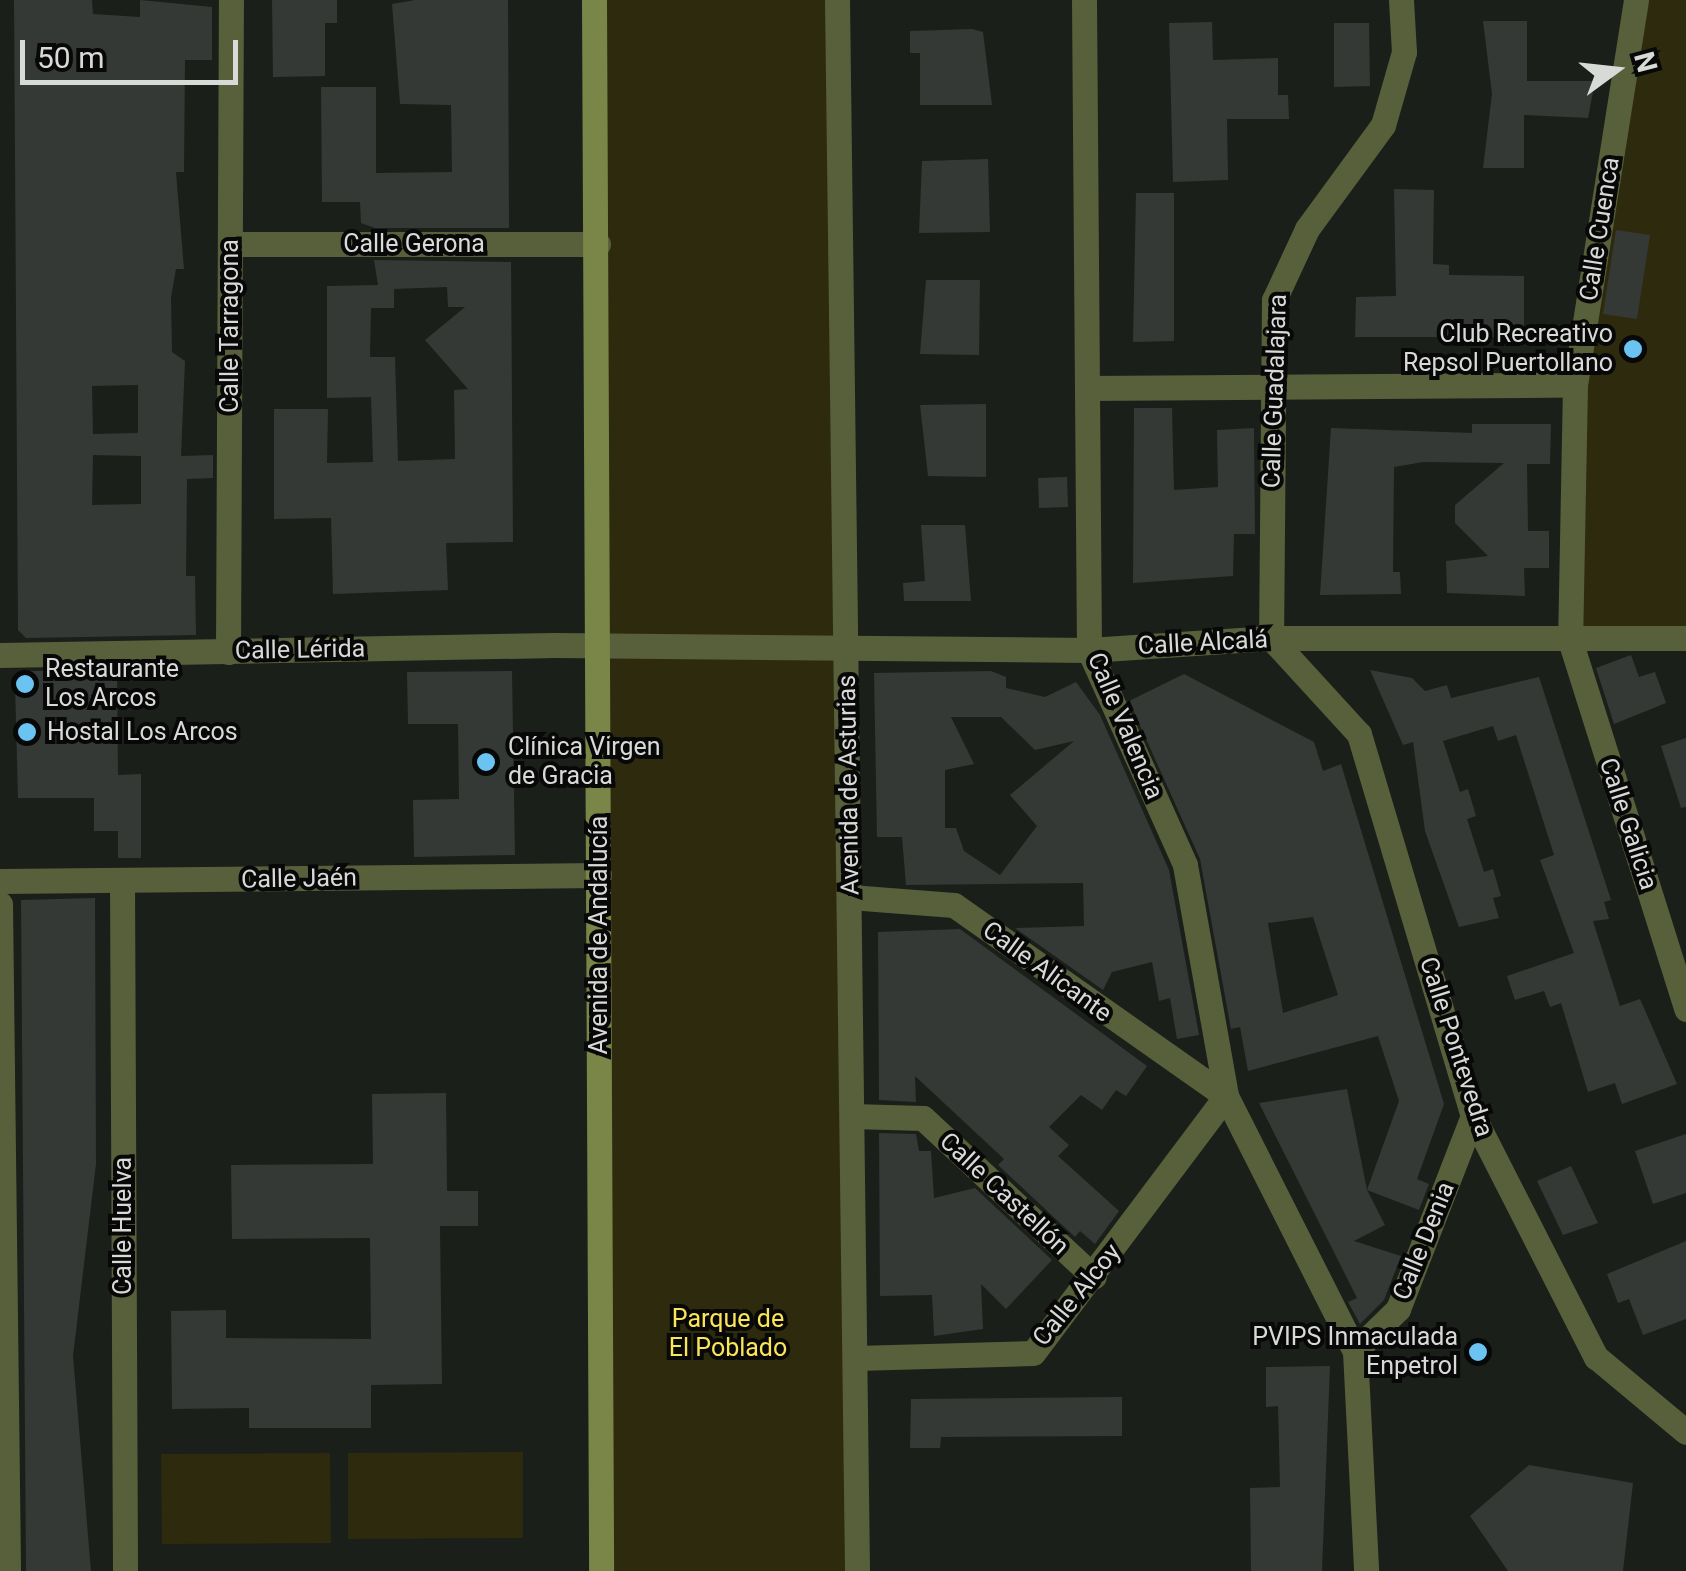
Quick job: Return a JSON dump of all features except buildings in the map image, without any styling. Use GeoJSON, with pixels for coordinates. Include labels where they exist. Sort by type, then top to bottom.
{"type":"FeatureCollection","features":[{"type":"Feature","properties":{"kind":"street","name":"Calle Tarragona"},"geometry":{"type":"LineString","coordinates":[[228,652],[231,0]]}},
{"type":"Feature","properties":{"kind":"street","name":"Avenida de Andalucía"},"geometry":{"type":"LineString","coordinates":[[594,0],[600,645],[601,1571]]}},
{"type":"Feature","properties":{"kind":"street","name":"Avenida de Asturias"},"geometry":{"type":"LineString","coordinates":[[838,0],[856,1571]]}},
{"type":"Feature","properties":{"kind":"street","name":"Calle Valencia"},"geometry":{"type":"LineString","coordinates":[[1084,0],[1089,650],[1185,865],[1226,1096],[1355,1352]]}},
{"type":"Feature","properties":{"kind":"street","name":"Calle Guadalajara"},"geometry":{"type":"LineString","coordinates":[[1271,638],[1272,384],[1280,274],[1383,125],[1404,52],[1401,0]]}},
{"type":"Feature","properties":{"kind":"street","name":"Calle Cuenca"},"geometry":{"type":"LineString","coordinates":[[1570,640],[1574,386],[1636,0]]}},
{"type":"Feature","properties":{"kind":"street","name":"Calle Gerona"},"geometry":{"type":"LineString","coordinates":[[230,244],[598,244]]}},
{"type":"Feature","properties":{"kind":"street"},"geometry":{"type":"LineString","coordinates":[[1087,388],[1272,384],[1574,386]]}},
{"type":"Feature","properties":{"kind":"street","name":"Calle Alcalá"},"geometry":{"type":"LineString","coordinates":[[600,645],[1089,650],[1271,638],[1686,638]]}},
{"type":"Feature","properties":{"kind":"street","name":"Calle Pontevedra"},"geometry":{"type":"LineString","coordinates":[[1271,638],[1359,734],[1473,1116],[1596,1357],[1686,1432]]}},
{"type":"Feature","properties":{"kind":"street","name":"Calle Galicia"},"geometry":{"type":"LineString","coordinates":[[1570,640],[1686,1009]]}},
{"type":"Feature","properties":{"kind":"street","name":"Calle Lérida"},"geometry":{"type":"LineString","coordinates":[[0,655],[600,645]]}},
{"type":"Feature","properties":{"kind":"street","name":"Calle Jaén"},"geometry":{"type":"LineString","coordinates":[[0,880],[599,875]]}},
{"type":"Feature","properties":{"kind":"street","name":"Calle Huelva"},"geometry":{"type":"LineString","coordinates":[[122,881],[124,1571]]}},
{"type":"Feature","properties":{"kind":"street","name":"Calle Alicante"},"geometry":{"type":"LineString","coordinates":[[850,897],[954,906],[1226,1096]]}},
{"type":"Feature","properties":{"kind":"street"},"geometry":{"type":"LineString","coordinates":[[0,904],[8,1571]]}},
{"type":"Feature","properties":{"kind":"street","name":"Calle Alcoy"},"geometry":{"type":"LineString","coordinates":[[856,1358],[1033,1353],[1094,1277],[1226,1096]]}},
{"type":"Feature","properties":{"kind":"street","name":"Calle Castellón"},"geometry":{"type":"LineString","coordinates":[[852,1116],[923,1118],[1094,1277]]}},
{"type":"Feature","properties":{"kind":"street","name":"Calle Denia"},"geometry":{"type":"LineString","coordinates":[[1355,1352],[1398,1309],[1473,1116]]}},
{"type":"Feature","properties":{"kind":"street"},"geometry":{"type":"LineString","coordinates":[[1355,1352],[1366,1571]]}},
{"type":"Feature","properties":{"kind":"green space","name":"Parque de El Poblado"},"geometry":{"type":"Polygon","coordinates":[[[594,0],[837,0],[857,1571],[601,1571],[594,0]]]}},
{"type":"Feature","properties":{"kind":"green space","name":"Club Recreativo Repsol Puertollano"},"geometry":{"type":"Polygon","coordinates":[[[1636,0],[1686,0],[1686,638],[1570,640],[1575,385],[1636,0]]]}},
{"type":"Feature","properties":{"kind":"green space"},"geometry":{"type":"Polygon","coordinates":[[[523,1452],[523,1538],[348,1539],[348,1453],[523,1452]]]}},
{"type":"Feature","properties":{"kind":"green space"},"geometry":{"type":"Polygon","coordinates":[[[330,1453],[331,1543],[162,1544],[161,1454],[330,1453]]]}},
{"type":"Feature","properties":{"kind":"place","name":"Club Recreativo Repsol Puertollano"},"geometry":{"type":"Point","coordinates":[1633,349]}},
{"type":"Feature","properties":{"kind":"place","name":"Restaurante Los Arcos"},"geometry":{"type":"Point","coordinates":[25,684]}},
{"type":"Feature","properties":{"kind":"place","name":"Hostal Los Arcos"},"geometry":{"type":"Point","coordinates":[27,732]}},
{"type":"Feature","properties":{"kind":"place","name":"Clínica Virgen de Gracia"},"geometry":{"type":"Point","coordinates":[486,762]}},
{"type":"Feature","properties":{"kind":"place","name":"PVIPS Inmaculada Enpetrol"},"geometry":{"type":"Point","coordinates":[1478,1352]}}]}
